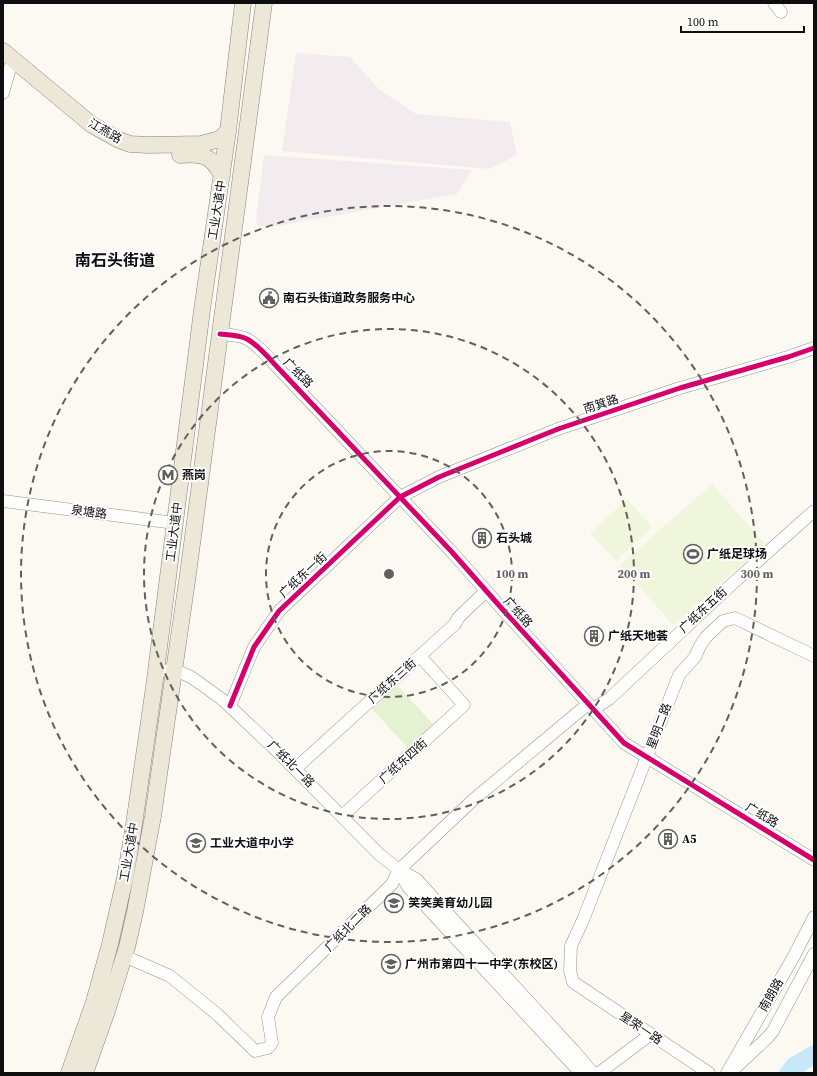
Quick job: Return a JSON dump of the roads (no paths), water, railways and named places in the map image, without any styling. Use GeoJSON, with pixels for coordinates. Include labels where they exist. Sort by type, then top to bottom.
{"type":"FeatureCollection","features":[{"type":"Feature","properties":{"kind":"main road","name":"工业大道中"},"geometry":{"type":"LineString","coordinates":[[76,1054],[104,967],[125,878],[134,831],[204,296],[228,131],[243,3]]}},
{"type":"Feature","properties":{"kind":"main road"},"geometry":{"type":"LineString","coordinates":[[86,1073],[107,1011],[136,912],[153,816],[264,3]]}},
{"type":"Feature","properties":{"kind":"main road","name":"江燕路"},"geometry":{"type":"LineString","coordinates":[[3,51],[88,122],[119,140],[130,144],[201,144],[220,139],[228,131]]}},
{"type":"Feature","properties":{"kind":"main road","name":"江燕路"},"geometry":{"type":"LineString","coordinates":[[6,66],[82,131],[99,142],[113,148],[137,154],[202,155],[213,162],[222,176]]}},
{"type":"Feature","properties":{"kind":"main road"},"geometry":{"type":"LineString","coordinates":[[66,1073],[76,1054]]}},
{"type":"Feature","properties":{"kind":"main road"},"geometry":{"type":"LineString","coordinates":[[70,1073],[76,1054]]}},
{"type":"Feature","properties":{"kind":"street"},"geometry":{"type":"LineString","coordinates":[[3,93],[6,66]]}},
{"type":"Feature","properties":{"kind":"street","name":"广纸路"},"geometry":{"type":"LineString","coordinates":[[220,334],[246,338],[253,342],[308,398],[452,551],[486,591],[624,743],[646,758],[813,858]]}},
{"type":"Feature","properties":{"kind":"street","name":"南箕路"},"geometry":{"type":"LineString","coordinates":[[400,497],[439,477],[558,429],[680,388],[814,348]]}},
{"type":"Feature","properties":{"kind":"street","name":"广纸东一街"},"geometry":{"type":"LineString","coordinates":[[230,706],[254,647],[279,611],[400,497]]}},
{"type":"Feature","properties":{"kind":"street","name":"泉塘路"},"geometry":{"type":"LineString","coordinates":[[3,501],[175,523]]}},
{"type":"Feature","properties":{"kind":"street","name":"广纸东五街"},"geometry":{"type":"LineString","coordinates":[[591,707],[609,699],[732,584],[814,511]]}},
{"type":"Feature","properties":{"kind":"street","name":"广纸东三街"},"geometry":{"type":"LineString","coordinates":[[295,769],[455,624],[458,618],[486,591]]}},
{"type":"Feature","properties":{"kind":"street","name":"星明二路"},"geometry":{"type":"LineString","coordinates":[[573,982],[570,971],[572,943],[583,920],[679,675],[695,657],[706,637],[723,621],[731,618],[740,619],[814,656]]}},
{"type":"Feature","properties":{"kind":"street","name":"广纸东四街"},"geometry":{"type":"LineString","coordinates":[[342,816],[464,705],[420,656]]}},
{"type":"Feature","properties":{"kind":"street","name":"广纸北一路"},"geometry":{"type":"LineString","coordinates":[[156,669],[174,671],[191,677],[204,685],[230,706],[380,855],[399,870]]}},
{"type":"Feature","properties":{"kind":"street","name":"广纸北二路"},"geometry":{"type":"LineString","coordinates":[[124,956],[170,976],[218,1015],[254,1051],[268,1048],[272,1042],[268,1017],[276,996],[392,884],[399,870],[473,800],[591,707]]}},
{"type":"Feature","properties":{"kind":"street"},"geometry":{"type":"LineString","coordinates":[[399,870],[408,887],[576,1068],[589,1073]]}},
{"type":"Feature","properties":{"kind":"street"},"geometry":{"type":"LineString","coordinates":[[399,870],[416,879],[593,1073]]}},
{"type":"Feature","properties":{"kind":"street","name":"南朗路"},"geometry":{"type":"LineString","coordinates":[[727,1073],[794,956],[814,917]]}},
{"type":"Feature","properties":{"kind":"street","name":"南朗路"},"geometry":{"type":"LineString","coordinates":[[731,1073],[768,1037],[773,1030],[814,954]]}},
{"type":"Feature","properties":{"kind":"street","name":"星荣一路"},"geometry":{"type":"LineString","coordinates":[[573,982],[709,1073]]}},
{"type":"Feature","properties":{"kind":"street"},"geometry":{"type":"LineString","coordinates":[[599,1073],[651,1034]]}},
{"type":"Feature","properties":{"kind":"water"},"geometry":{"type":"Polygon","coordinates":[[[814,1044],[814,1065],[802,1073],[778,1073],[788,1059],[814,1044]]]}},
{"type":"Feature","properties":{"kind":"place","name":"南石头街道政务服务中心"},"geometry":{"type":"Point","coordinates":[269,298]}},
{"type":"Feature","properties":{"kind":"place","name":"燕岗"},"geometry":{"type":"Point","coordinates":[168,475]}},
{"type":"Feature","properties":{"kind":"place","name":"石头城"},"geometry":{"type":"Point","coordinates":[482,538]}},
{"type":"Feature","properties":{"kind":"place","name":"广纸足球场"},"geometry":{"type":"Point","coordinates":[693,554]}},
{"type":"Feature","properties":{"kind":"place","name":"广纸天地荟"},"geometry":{"type":"Point","coordinates":[594,636]}},
{"type":"Feature","properties":{"kind":"place","name":"A5"},"geometry":{"type":"Point","coordinates":[668,839]}},
{"type":"Feature","properties":{"kind":"place","name":"工业大道中小学"},"geometry":{"type":"Point","coordinates":[196,843]}},
{"type":"Feature","properties":{"kind":"place","name":"笑笑美育幼儿园"},"geometry":{"type":"Point","coordinates":[394,903]}},
{"type":"Feature","properties":{"kind":"place","name":"广州市第四十一中学(东校区)"},"geometry":{"type":"Point","coordinates":[391,964]}},
{"type":"Feature","properties":{"kind":"district","name":"南石头街道"},"geometry":{"type":"Point","coordinates":[115,260]}}]}
